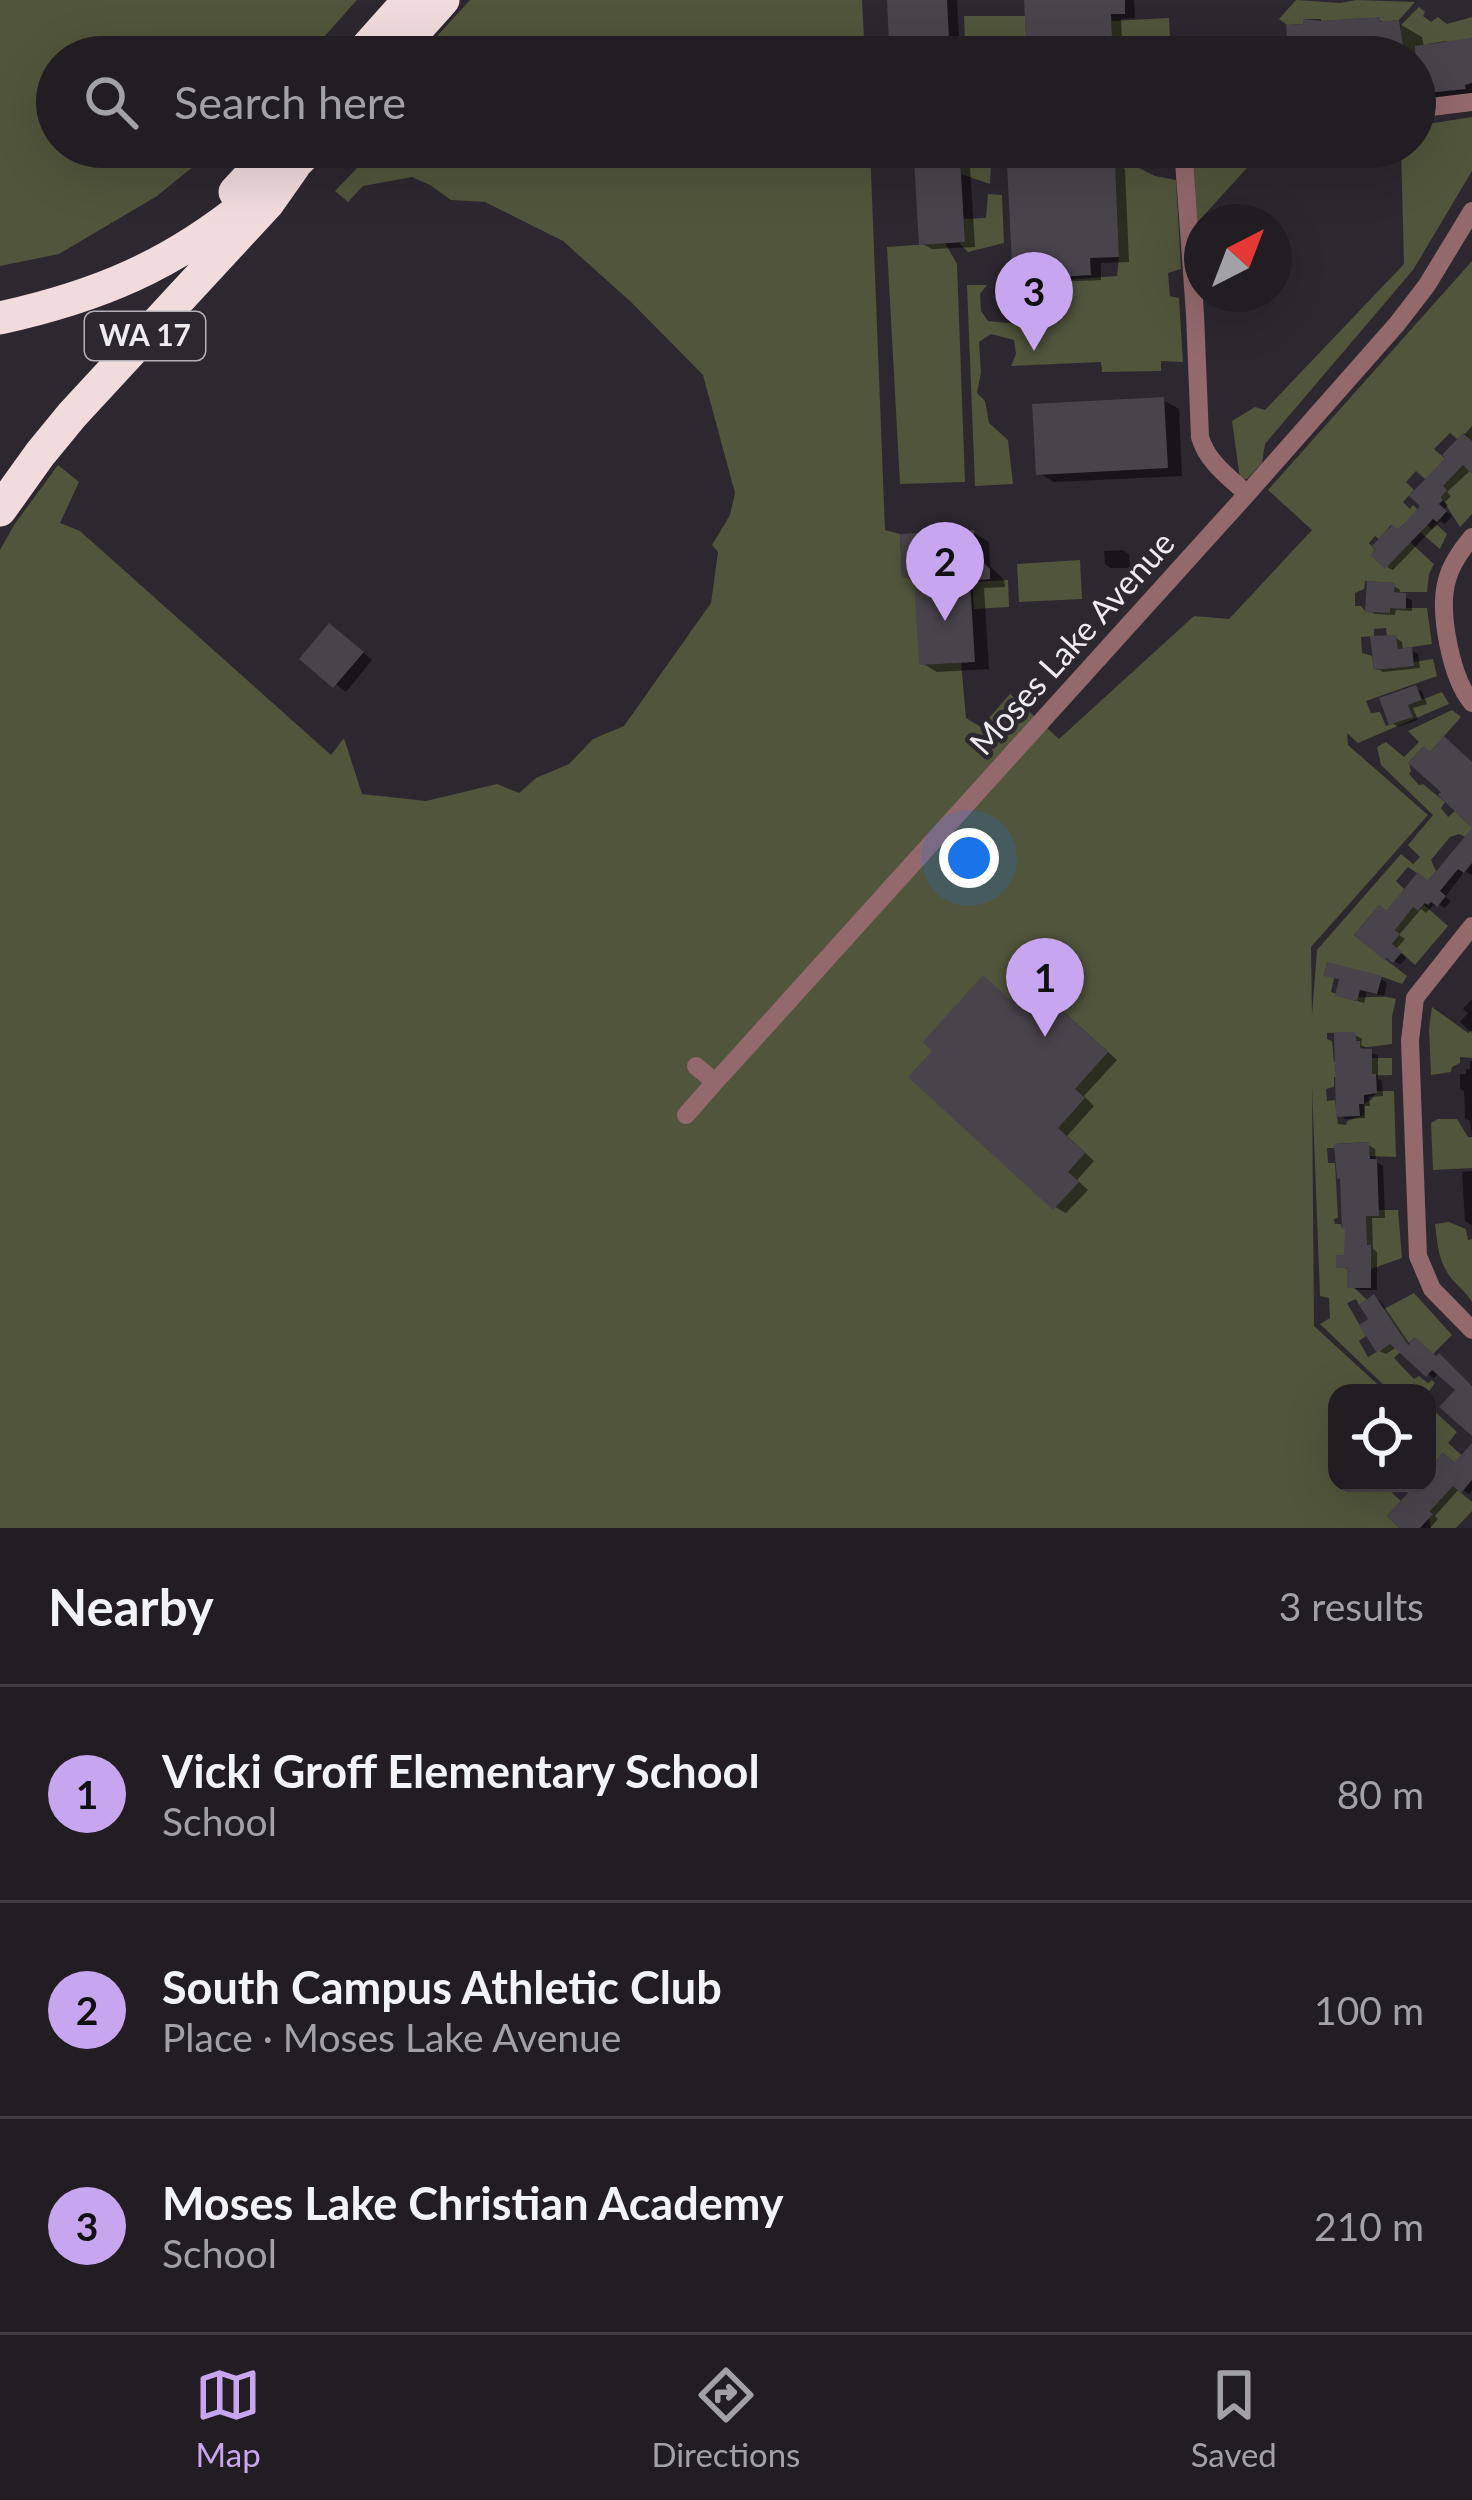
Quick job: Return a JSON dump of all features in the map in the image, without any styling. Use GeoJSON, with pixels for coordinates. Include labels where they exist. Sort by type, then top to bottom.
{"type":"FeatureCollection","features":[{"type":"Feature","properties":{"kind":"highway"},"geometry":{"type":"LineString","coordinates":[[377,36],[409,0]]}},
{"type":"Feature","properties":{"kind":"highway"},"geometry":{"type":"LineString","coordinates":[[411,36],[443,0]]}},
{"type":"Feature","properties":{"kind":"highway","name":"WA 17"},"geometry":{"type":"LineString","coordinates":[[0,318],[104,290],[152,268],[220,225],[279,168]]}},
{"type":"Feature","properties":{"kind":"highway","name":"WA 17"},"geometry":{"type":"LineString","coordinates":[[0,510],[72,415],[268,203],[286,168]]}},
{"type":"Feature","properties":{"kind":"street"},"geometry":{"type":"LineString","coordinates":[[1436,106],[1472,102]]}},
{"type":"Feature","properties":{"kind":"street"},"geometry":{"type":"LineString","coordinates":[[1185,168],[1200,436],[1212,461],[1247,494]]}},
{"type":"Feature","properties":{"kind":"street","name":"Moses Lake Avenue"},"geometry":{"type":"LineString","coordinates":[[686,1115],[1397,324],[1472,211]]}},
{"type":"Feature","properties":{"kind":"street"},"geometry":{"type":"LineString","coordinates":[[1472,537],[1446,580],[1445,600],[1453,668],[1472,703]]}},
{"type":"Feature","properties":{"kind":"street"},"geometry":{"type":"LineString","coordinates":[[1472,926],[1415,998],[1410,1041],[1418,1256],[1432,1289],[1472,1330]]}},
{"type":"Feature","properties":{"kind":"street"},"geometry":{"type":"LineString","coordinates":[[696,1066],[715,1082]]}},
{"type":"Feature","properties":{"kind":"green space"},"geometry":{"type":"Polygon","coordinates":[[[0,0],[357,0],[325,36],[36,36],[36,168],[191,168],[157,196],[59,254],[0,266],[0,0]]]}},
{"type":"Feature","properties":{"kind":"green space"},"geometry":{"type":"Polygon","coordinates":[[[470,0],[862,0],[864,36],[437,36],[470,0]]]}},
{"type":"Feature","properties":{"kind":"green space"},"geometry":{"type":"Polygon","coordinates":[[[1296,0],[1415,2],[1399,20],[1380,22],[1379,17],[1367,22],[1366,18],[1322,21],[1321,25],[1321,19],[1304,19],[1303,24],[1287,25],[1279,19],[1296,0]]]}},
{"type":"Feature","properties":{"kind":"green space"},"geometry":{"type":"Polygon","coordinates":[[[1419,7],[1431,22],[1438,17],[1447,24],[1472,17],[1472,38],[1436,43],[1436,36],[1402,36],[1400,26],[1419,7]]]}},
{"type":"Feature","properties":{"kind":"green space"},"geometry":{"type":"Polygon","coordinates":[[[964,16],[1025,16],[1026,36],[965,36],[964,16]]]}},
{"type":"Feature","properties":{"kind":"green space"},"geometry":{"type":"Polygon","coordinates":[[[1169,18],[1170,36],[1112,36],[1111,21],[1169,18]]]}},
{"type":"Feature","properties":{"kind":"green space"},"geometry":{"type":"Polygon","coordinates":[[[1472,117],[1472,171],[1413,270],[1265,444],[1262,463],[1247,479],[1240,479],[1232,421],[1255,407],[1265,410],[1404,264],[1402,168],[1436,168],[1436,123],[1472,117]]]}},
{"type":"Feature","properties":{"kind":"green space"},"geometry":{"type":"Polygon","coordinates":[[[357,168],[871,168],[885,530],[900,534],[902,577],[914,577],[961,662],[966,718],[981,727],[1010,694],[1059,739],[1194,616],[1229,619],[1312,530],[1268,490],[1472,261],[1472,441],[1464,433],[1457,439],[1450,433],[1434,449],[1458,470],[1463,465],[1472,468],[1472,514],[1460,527],[1441,497],[1446,490],[1430,475],[1425,479],[1416,471],[1406,482],[1414,490],[1403,502],[1426,517],[1423,521],[1432,529],[1437,525],[1447,534],[1440,549],[1407,521],[1398,530],[1391,525],[1369,543],[1375,550],[1371,555],[1410,542],[1434,564],[1427,592],[1394,592],[1394,583],[1365,581],[1364,589],[1355,593],[1355,606],[1366,612],[1427,608],[1432,644],[1398,649],[1396,635],[1387,636],[1386,628],[1374,629],[1374,636],[1361,637],[1362,653],[1372,656],[1374,670],[1433,659],[1437,676],[1366,701],[1371,713],[1380,712],[1386,726],[1412,717],[1408,705],[1442,692],[1449,704],[1358,743],[1347,733],[1348,745],[1428,815],[1311,947],[1312,1015],[1317,950],[1401,854],[1413,864],[1420,857],[1408,845],[1433,815],[1381,765],[1377,747],[1386,742],[1404,757],[1419,742],[1408,731],[1452,710],[1461,717],[1430,752],[1423,747],[1409,762],[1409,774],[1445,802],[1441,808],[1448,817],[1455,811],[1472,823],[1472,840],[1459,834],[1450,837],[1431,860],[1436,871],[1428,881],[1408,867],[1396,881],[1404,889],[1400,896],[1418,911],[1424,905],[1448,926],[1415,965],[1392,944],[1400,934],[1395,930],[1400,922],[1379,905],[1354,935],[1407,976],[1402,984],[1327,963],[1324,975],[1334,978],[1331,992],[1356,1001],[1358,997],[1396,999],[1392,1044],[1360,1048],[1355,1032],[1327,1033],[1334,1062],[1392,1058],[1392,1075],[1334,1077],[1334,1087],[1326,1089],[1327,1101],[1335,1100],[1338,1124],[1346,1125],[1364,1115],[1364,1104],[1377,1091],[1394,1091],[1396,1157],[1370,1156],[1368,1142],[1327,1148],[1328,1163],[1335,1163],[1335,1224],[1342,1229],[1366,1228],[1366,1216],[1398,1210],[1402,1258],[1371,1269],[1371,1245],[1346,1244],[1344,1255],[1336,1256],[1336,1267],[1347,1268],[1355,1288],[1367,1300],[1359,1305],[1356,1299],[1347,1303],[1366,1336],[1359,1341],[1368,1357],[1402,1337],[1384,1309],[1414,1293],[1452,1335],[1433,1354],[1414,1338],[1394,1358],[1414,1379],[1419,1376],[1434,1384],[1383,1384],[1320,1324],[1330,1318],[1329,1298],[1320,1296],[1312,1086],[1314,1326],[1377,1384],[1328,1384],[1328,1492],[1393,1492],[1401,1501],[1387,1516],[1400,1528],[0,1528],[0,550],[58,465],[79,482],[60,523],[80,531],[331,755],[344,738],[362,794],[426,801],[497,784],[519,793],[536,778],[569,764],[593,739],[624,726],[711,603],[718,552],[712,545],[730,515],[735,493],[703,375],[563,241],[485,202],[451,200],[412,177],[363,186],[348,202],[335,191],[357,168]]]}},
{"type":"Feature","properties":{"kind":"green space"},"geometry":{"type":"Polygon","coordinates":[[[960,168],[991,168],[990,184],[961,174],[960,168]]]}},
{"type":"Feature","properties":{"kind":"green space"},"geometry":{"type":"Polygon","coordinates":[[[1115,168],[1139,168],[1176,180],[1181,269],[1168,273],[1170,296],[1179,298],[1183,362],[1161,361],[1161,371],[1102,372],[1101,362],[1011,366],[1014,340],[991,334],[979,342],[977,393],[985,401],[989,423],[1008,440],[1013,484],[975,486],[967,285],[987,285],[980,294],[981,311],[988,321],[1018,324],[1027,310],[1023,283],[1117,276],[1115,168]]]}},
{"type":"Feature","properties":{"kind":"green space"},"geometry":{"type":"Polygon","coordinates":[[[1192,168],[1247,168],[1214,204],[1194,204],[1192,168]]]}},
{"type":"Feature","properties":{"kind":"green space"},"geometry":{"type":"Polygon","coordinates":[[[988,194],[1002,195],[1004,243],[968,252],[959,243],[965,241],[964,219],[986,218],[988,194]]]}},
{"type":"Feature","properties":{"kind":"green space"},"geometry":{"type":"Polygon","coordinates":[[[945,243],[957,264],[965,482],[900,484],[887,247],[945,243]]]}},
{"type":"Feature","properties":{"kind":"green space"},"geometry":{"type":"Polygon","coordinates":[[[1080,560],[1082,599],[1019,602],[1017,564],[1080,560]]]}},
{"type":"Feature","properties":{"kind":"green space"},"geometry":{"type":"Polygon","coordinates":[[[1008,580],[1009,607],[974,609],[972,582],[1008,580]]]}},
{"type":"Feature","properties":{"kind":"green space"},"geometry":{"type":"Polygon","coordinates":[[[1432,1007],[1468,1033],[1472,1030],[1472,1058],[1460,1057],[1451,1072],[1431,1075],[1429,1029],[1432,1007]]]}},
{"type":"Feature","properties":{"kind":"green space"},"geometry":{"type":"Polygon","coordinates":[[[1457,1119],[1472,1137],[1472,1168],[1433,1170],[1431,1123],[1457,1119]]]}},
{"type":"Feature","properties":{"kind":"green space"},"geometry":{"type":"Polygon","coordinates":[[[1449,1222],[1466,1229],[1468,1240],[1472,1239],[1472,1302],[1440,1255],[1435,1224],[1449,1222]]]}},
{"type":"Feature","properties":{"kind":"green space"},"geometry":{"type":"Polygon","coordinates":[[[1436,1413],[1457,1432],[1448,1443],[1466,1459],[1460,1468],[1443,1453],[1436,1460],[1436,1413]]]}},
{"type":"Feature","properties":{"kind":"green space"},"geometry":{"type":"Polygon","coordinates":[[[1436,1486],[1453,1486],[1472,1502],[1472,1511],[1456,1528],[1431,1528],[1433,1513],[1408,1492],[1436,1492],[1436,1486]]]}},
{"type":"Feature","properties":{"kind":"building"},"geometry":{"type":"Polygon","coordinates":[[[887,0],[947,0],[949,36],[889,36],[887,0]]]}},
{"type":"Feature","properties":{"kind":"building"},"geometry":{"type":"Polygon","coordinates":[[[1024,0],[1125,0],[1125,14],[1111,14],[1112,36],[1026,36],[1024,0]]]}},
{"type":"Feature","properties":{"kind":"building"},"geometry":{"type":"Polygon","coordinates":[[[1303,19],[1399,20],[1402,36],[1287,36],[1286,25],[1303,24],[1303,19]]]}},
{"type":"Feature","properties":{"kind":"building"},"geometry":{"type":"Polygon","coordinates":[[[1472,38],[1472,83],[1466,89],[1436,92],[1436,43],[1472,38]]]}},
{"type":"Feature","properties":{"kind":"building"},"geometry":{"type":"Polygon","coordinates":[[[914,168],[961,168],[965,242],[919,245],[914,168]]]}},
{"type":"Feature","properties":{"kind":"building"},"geometry":{"type":"Polygon","coordinates":[[[1007,168],[1115,168],[1119,257],[1090,258],[1091,275],[1041,278],[1040,263],[1012,264],[1007,168]]]}},
{"type":"Feature","properties":{"kind":"building"},"geometry":{"type":"Polygon","coordinates":[[[1164,397],[1168,468],[1036,475],[1032,404],[1164,397]]]}},
{"type":"Feature","properties":{"kind":"building"},"geometry":{"type":"Polygon","coordinates":[[[1463,433],[1472,441],[1472,474],[1463,465],[1443,486],[1447,490],[1439,504],[1447,511],[1437,522],[1433,519],[1385,569],[1370,555],[1376,550],[1372,546],[1392,525],[1398,530],[1420,506],[1409,496],[1463,433]]]}},
{"type":"Feature","properties":{"kind":"building"},"geometry":{"type":"Polygon","coordinates":[[[974,530],[976,555],[990,569],[990,579],[970,581],[975,662],[919,665],[914,577],[902,578],[900,534],[974,530]]]}},
{"type":"Feature","properties":{"kind":"building"},"geometry":{"type":"Polygon","coordinates":[[[1367,581],[1395,583],[1394,592],[1406,593],[1406,609],[1365,612],[1367,581]]]}},
{"type":"Feature","properties":{"kind":"building"},"geometry":{"type":"Polygon","coordinates":[[[329,623],[364,652],[333,688],[299,659],[329,623]]]}},
{"type":"Feature","properties":{"kind":"building"},"geometry":{"type":"Polygon","coordinates":[[[1396,635],[1398,649],[1412,647],[1414,666],[1374,670],[1370,636],[1396,635]]]}},
{"type":"Feature","properties":{"kind":"building"},"geometry":{"type":"Polygon","coordinates":[[[1416,685],[1422,700],[1408,705],[1413,717],[1389,725],[1379,698],[1416,685]]]}},
{"type":"Feature","properties":{"kind":"building"},"geometry":{"type":"Polygon","coordinates":[[[1444,736],[1472,762],[1472,828],[1408,763],[1424,746],[1430,752],[1444,736]]]}},
{"type":"Feature","properties":{"kind":"building"},"geometry":{"type":"Polygon","coordinates":[[[1472,828],[1472,863],[1464,873],[1458,869],[1440,891],[1446,896],[1437,907],[1431,902],[1418,911],[1413,907],[1395,930],[1400,934],[1392,944],[1402,952],[1393,963],[1354,935],[1379,905],[1386,911],[1418,872],[1428,881],[1472,828]]]}},
{"type":"Feature","properties":{"kind":"building"},"geometry":{"type":"Polygon","coordinates":[[[1327,962],[1382,976],[1377,994],[1360,990],[1357,1001],[1335,996],[1339,979],[1324,976],[1327,962]]]}},
{"type":"Feature","properties":{"kind":"building"},"geometry":{"type":"Polygon","coordinates":[[[983,975],[1009,999],[1017,990],[1034,1005],[1044,994],[1108,1052],[1075,1089],[1085,1098],[1058,1128],[1085,1153],[1068,1172],[1079,1182],[1053,1210],[908,1077],[932,1051],[923,1042],[983,975]]]}},
{"type":"Feature","properties":{"kind":"building"},"geometry":{"type":"Polygon","coordinates":[[[1334,1032],[1356,1032],[1360,1048],[1372,1049],[1377,1093],[1364,1095],[1360,1116],[1336,1117],[1334,1032]]]}},
{"type":"Feature","properties":{"kind":"building"},"geometry":{"type":"Polygon","coordinates":[[[1369,1142],[1370,1159],[1377,1159],[1379,1216],[1366,1216],[1371,1288],[1347,1288],[1347,1268],[1336,1268],[1336,1255],[1344,1255],[1345,1229],[1334,1144],[1369,1142]]]}},
{"type":"Feature","properties":{"kind":"building"},"geometry":{"type":"Polygon","coordinates":[[[1374,1294],[1408,1345],[1415,1337],[1472,1386],[1472,1436],[1439,1407],[1455,1390],[1432,1370],[1426,1377],[1390,1344],[1377,1353],[1359,1325],[1368,1319],[1359,1305],[1374,1294]]]}},
{"type":"Feature","properties":{"kind":"building"},"geometry":{"type":"Polygon","coordinates":[[[1472,1443],[1472,1480],[1461,1493],[1453,1486],[1420,1528],[1400,1528],[1387,1516],[1409,1492],[1436,1492],[1436,1460],[1443,1453],[1454,1463],[1472,1443]]]}},
{"type":"Feature","properties":{"kind":"place","name":"Moses Lake Christian Academy"},"geometry":{"type":"Point","coordinates":[1034,351]}},
{"type":"Feature","properties":{"kind":"place","name":"South Campus Athletic Club"},"geometry":{"type":"Point","coordinates":[945,621]}},
{"type":"Feature","properties":{"kind":"place","name":"Vicki Groff Elementary School"},"geometry":{"type":"Point","coordinates":[1045,1037]}}]}
